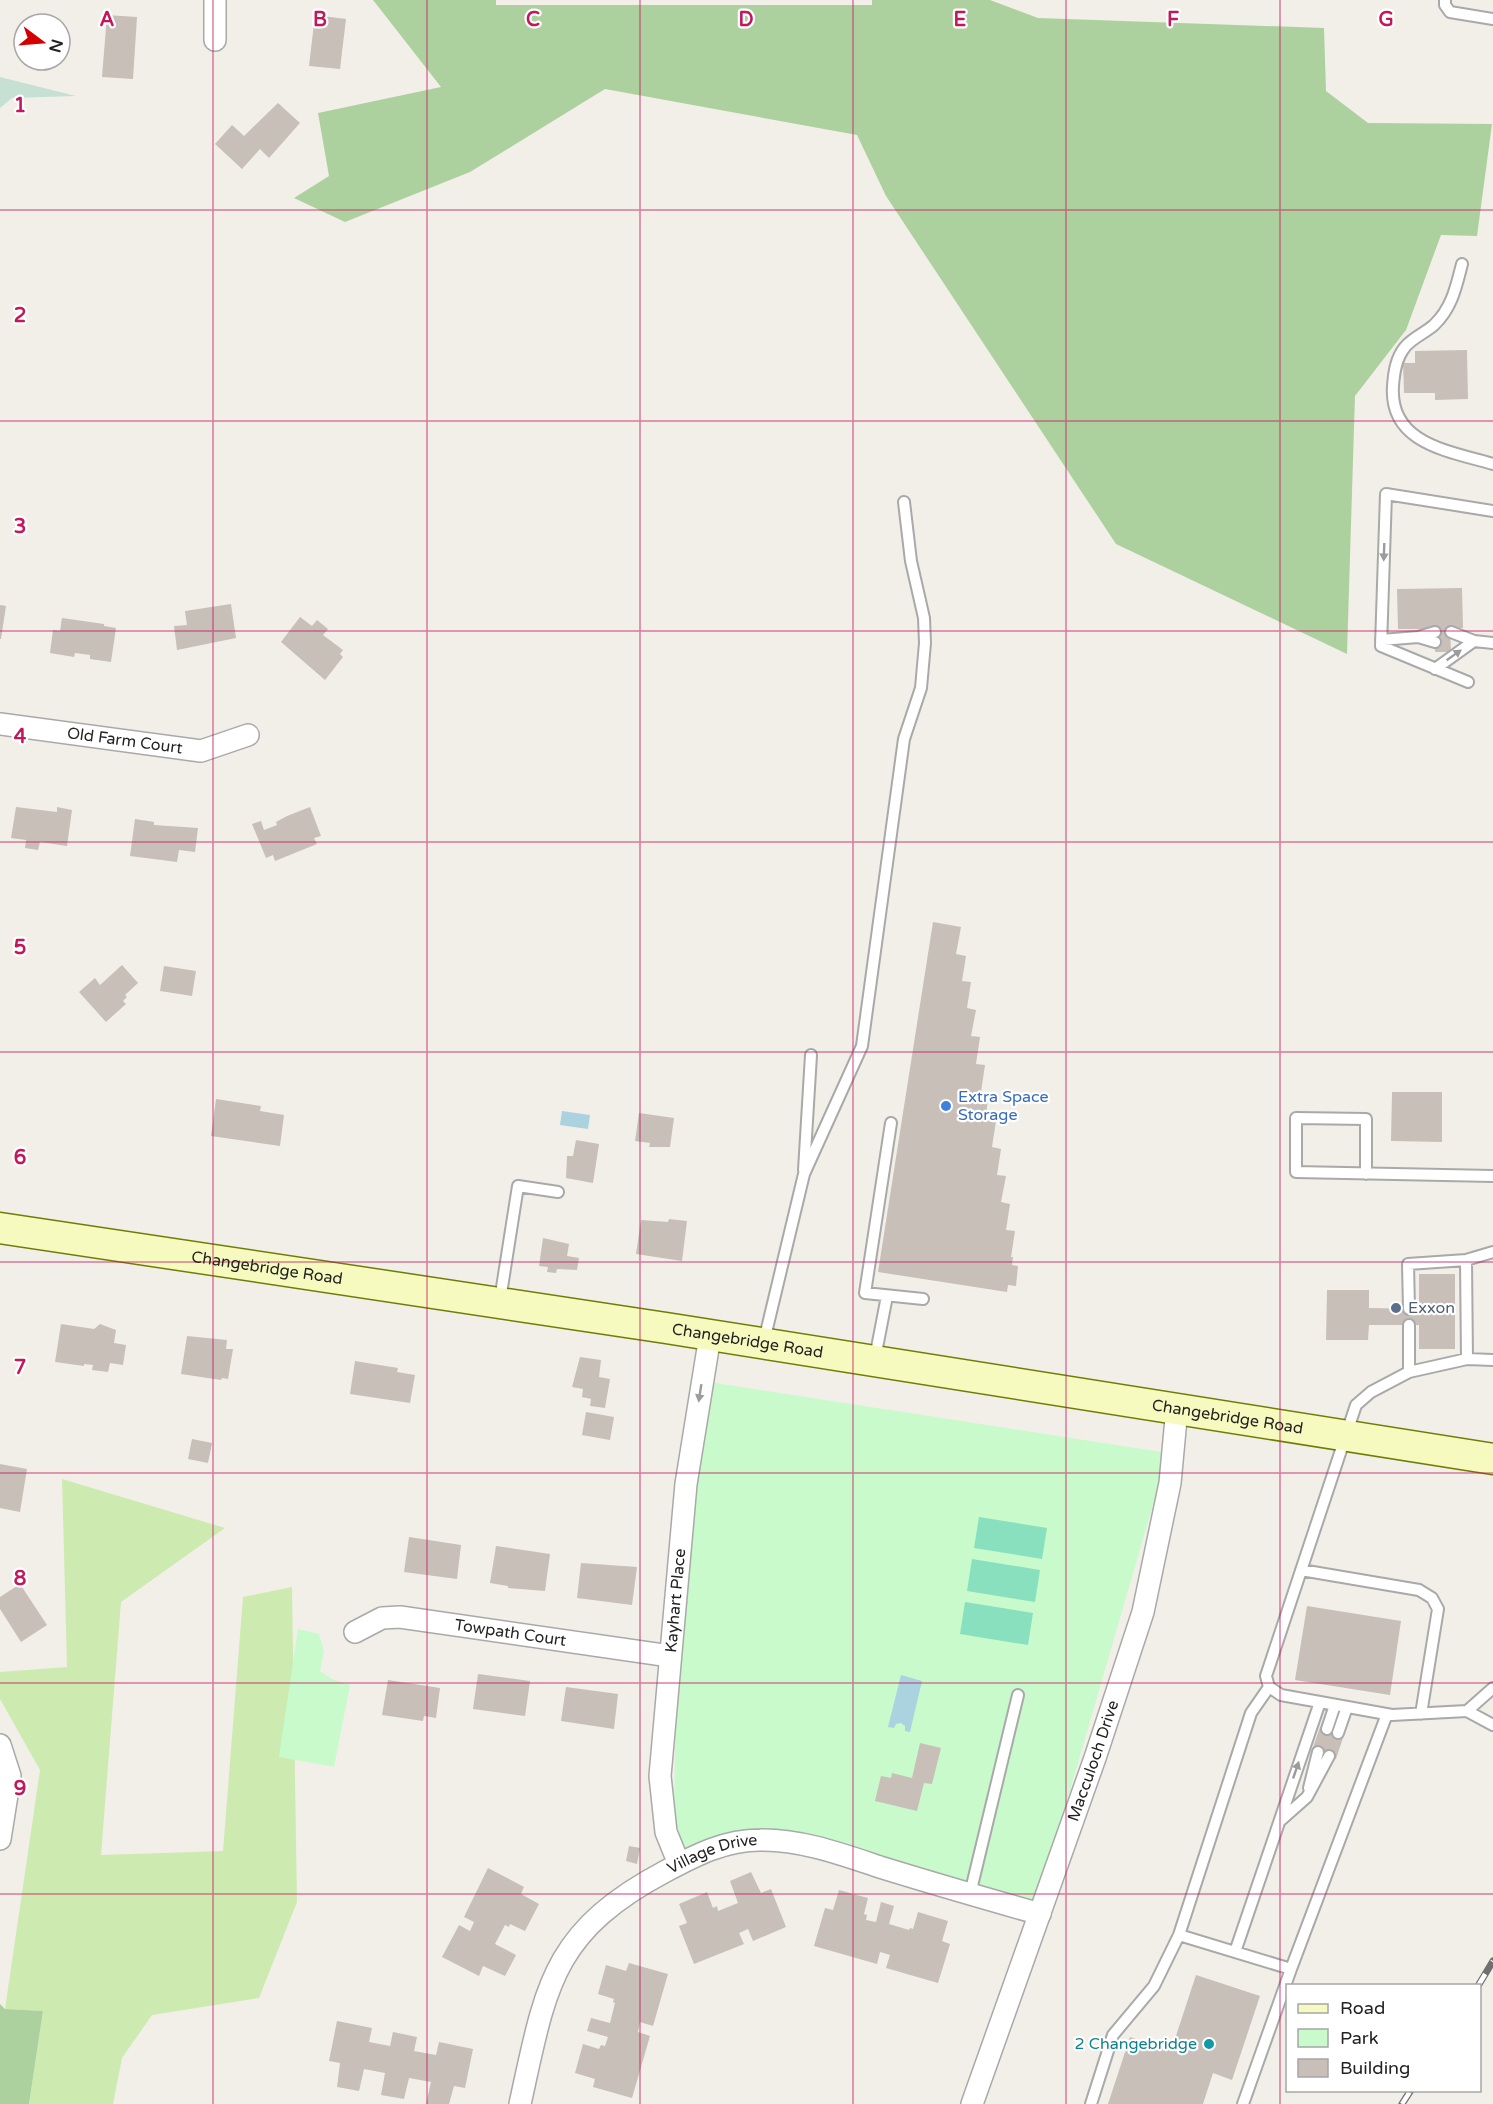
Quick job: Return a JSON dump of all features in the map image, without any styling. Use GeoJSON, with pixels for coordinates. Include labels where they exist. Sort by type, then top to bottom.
{"type":"FeatureCollection","features":[{"type":"Feature","properties":{"kind":"main road","name":"Changebridge Road"},"geometry":{"type":"LineString","coordinates":[[0,1228],[710,1335],[1493,1459]]}},
{"type":"Feature","properties":{"kind":"street"},"geometry":{"type":"LineString","coordinates":[[215,0],[215,40]]}},
{"type":"Feature","properties":{"kind":"street","name":"Old Farm Court"},"geometry":{"type":"LineString","coordinates":[[0,724],[201,751],[248,735]]}},
{"type":"Feature","properties":{"kind":"street","name":"Kayhart Place"},"geometry":{"type":"LineString","coordinates":[[679,1864],[666,1832],[661,1807],[660,1776],[686,1484],[710,1335]]}},
{"type":"Feature","properties":{"kind":"street","name":"Macculoch Drive"},"geometry":{"type":"LineString","coordinates":[[972,2104],[1099,1748],[1143,1612],[1170,1483],[1177,1408]]}},
{"type":"Feature","properties":{"kind":"street","name":"Towpath Court"},"geometry":{"type":"LineString","coordinates":[[355,1632],[382,1618],[400,1617],[670,1656]]}},
{"type":"Feature","properties":{"kind":"street"},"geometry":{"type":"LineString","coordinates":[[0,1745],[10,1776],[0,1839]]}},
{"type":"Feature","properties":{"kind":"street","name":"Village Drive"},"geometry":{"type":"LineString","coordinates":[[520,2104],[541,2009],[549,1984],[561,1960],[595,1919],[625,1894],[708,1849],[733,1842],[773,1840],[823,1849],[1040,1914]]}},
{"type":"Feature","properties":{"kind":"lane"},"geometry":{"type":"LineString","coordinates":[[1445,0],[1444,5],[1450,12],[1493,19]]}},
{"type":"Feature","properties":{"kind":"lane"},"geometry":{"type":"LineString","coordinates":[[1462,264],[1451,306],[1434,325],[1405,346],[1394,369],[1392,400],[1397,418],[1406,430],[1436,448],[1493,464]]}},
{"type":"Feature","properties":{"kind":"lane"},"geometry":{"type":"LineString","coordinates":[[1468,682],[1381,646],[1386,494],[1493,511]]}},
{"type":"Feature","properties":{"kind":"lane"},"geometry":{"type":"LineString","coordinates":[[804,1174],[862,1046],[904,739],[921,688],[926,643],[924,618],[911,561],[904,502]]}},
{"type":"Feature","properties":{"kind":"lane"},"geometry":{"type":"LineString","coordinates":[[1451,637],[1463,636],[1474,642],[1493,643]]}},
{"type":"Feature","properties":{"kind":"lane"},"geometry":{"type":"LineString","coordinates":[[1381,640],[1435,637]]}},
{"type":"Feature","properties":{"kind":"lane"},"geometry":{"type":"LineString","coordinates":[[1435,669],[1474,642]]}},
{"type":"Feature","properties":{"kind":"lane"},"geometry":{"type":"LineString","coordinates":[[763,1344],[804,1174],[811,1055]]}},
{"type":"Feature","properties":{"kind":"lane"},"geometry":{"type":"LineString","coordinates":[[1366,1174],[1366,1119],[1296,1118],[1296,1172],[1366,1174],[1493,1176]]}},
{"type":"Feature","properties":{"kind":"lane"},"geometry":{"type":"LineString","coordinates":[[891,1123],[865,1293],[922,1299]]}},
{"type":"Feature","properties":{"kind":"lane"},"geometry":{"type":"LineString","coordinates":[[500,1303],[518,1186],[558,1192]]}},
{"type":"Feature","properties":{"kind":"lane"},"geometry":{"type":"LineString","coordinates":[[1408,1309],[1408,1264],[1466,1260],[1493,1252]]}},
{"type":"Feature","properties":{"kind":"lane"},"geometry":{"type":"LineString","coordinates":[[1466,1260],[1467,1359]]}},
{"type":"Feature","properties":{"kind":"lane"},"geometry":{"type":"LineString","coordinates":[[874,1361],[887,1296]]}},
{"type":"Feature","properties":{"kind":"lane"},"geometry":{"type":"LineString","coordinates":[[1408,1325],[1409,1372]]}},
{"type":"Feature","properties":{"kind":"lane"},"geometry":{"type":"LineString","coordinates":[[1493,1360],[1467,1359],[1409,1372],[1371,1392],[1356,1404],[1266,1676],[1269,1687],[1281,1695],[1387,1714],[1467,1711],[1493,1725]]}},
{"type":"Feature","properties":{"kind":"lane"},"geometry":{"type":"LineString","coordinates":[[1301,1570],[1419,1590],[1432,1598],[1438,1609],[1420,1714]]}},
{"type":"Feature","properties":{"kind":"lane"},"geometry":{"type":"LineString","coordinates":[[1091,2104],[1113,2035],[1154,1986],[1179,1935],[1251,1713],[1269,1687]]}},
{"type":"Feature","properties":{"kind":"lane"},"geometry":{"type":"LineString","coordinates":[[1467,1711],[1493,1688]]}},
{"type":"Feature","properties":{"kind":"lane"},"geometry":{"type":"LineString","coordinates":[[970,1894],[1018,1695]]}},
{"type":"Feature","properties":{"kind":"lane"},"geometry":{"type":"LineString","coordinates":[[1234,1952],[1320,1702]]}},
{"type":"Feature","properties":{"kind":"lane"},"geometry":{"type":"LineString","coordinates":[[1335,1705],[1332,1731],[1347,1707]]}},
{"type":"Feature","properties":{"kind":"lane"},"geometry":{"type":"LineString","coordinates":[[1243,2104],[1387,1714]]}},
{"type":"Feature","properties":{"kind":"lane"},"geometry":{"type":"LineString","coordinates":[[1277,1825],[1307,1797],[1324,1754]]}},
{"type":"Feature","properties":{"kind":"lane"},"geometry":{"type":"LineString","coordinates":[[1179,1935],[1291,1969]]}},
{"type":"Feature","properties":{"kind":"green space"},"geometry":{"type":"Polygon","coordinates":[[[373,0],[496,0],[496,5],[872,5],[872,0],[990,0],[1038,18],[1324,28],[1326,91],[1368,123],[1492,124],[1477,236],[1441,235],[1406,330],[1355,396],[1347,654],[1116,544],[886,196],[857,135],[605,89],[470,172],[345,222],[294,198],[329,176],[318,113],[441,87],[373,0]]]}},
{"type":"Feature","properties":{"kind":"green space"},"geometry":{"type":"Polygon","coordinates":[[[0,77],[76,96],[12,98],[0,108],[0,77]]]}},
{"type":"Feature","properties":{"kind":"green space"},"geometry":{"type":"Polygon","coordinates":[[[696,1380],[1168,1453],[1034,1914],[759,1845],[673,1857],[680,1505],[696,1380]]]}},
{"type":"Feature","properties":{"kind":"green space"},"geometry":{"type":"Polygon","coordinates":[[[62,1479],[225,1528],[121,1602],[101,1855],[223,1851],[243,1597],[292,1587],[297,1902],[259,1998],[152,2015],[122,2058],[113,2104],[29,2104],[43,2011],[5,2009],[40,1770],[0,1699],[0,1672],[67,1667],[62,1479]]]}},
{"type":"Feature","properties":{"kind":"green space"},"geometry":{"type":"Polygon","coordinates":[[[979,1517],[1047,1528],[1042,1559],[974,1548],[979,1517]]]}},
{"type":"Feature","properties":{"kind":"green space"},"geometry":{"type":"Polygon","coordinates":[[[972,1559],[1040,1570],[1035,1602],[967,1591],[972,1559]]]}},
{"type":"Feature","properties":{"kind":"green space"},"geometry":{"type":"Polygon","coordinates":[[[965,1602],[1033,1613],[1028,1645],[960,1634],[965,1602]]]}},
{"type":"Feature","properties":{"kind":"green space"},"geometry":{"type":"Polygon","coordinates":[[[298,1629],[319,1634],[324,1652],[320,1671],[332,1679],[350,1685],[334,1767],[279,1757],[298,1629]]]}},
{"type":"Feature","properties":{"kind":"green space"},"geometry":{"type":"Polygon","coordinates":[[[0,2004],[5,2009],[43,2011],[29,2104],[0,2104],[0,2004]]]}},
{"type":"Feature","properties":{"kind":"water"},"geometry":{"type":"Polygon","coordinates":[[[562,1111],[590,1115],[588,1129],[560,1125],[562,1111]]]}},
{"type":"Feature","properties":{"kind":"water"},"geometry":{"type":"Polygon","coordinates":[[[901,1675],[922,1681],[910,1732],[905,1731],[905,1726],[901,1723],[896,1724],[894,1728],[888,1727],[901,1675]]]}},
{"type":"Feature","properties":{"kind":"building"},"geometry":{"type":"Polygon","coordinates":[[[107,15],[137,17],[133,79],[102,77],[107,15]]]}},
{"type":"Feature","properties":{"kind":"building"},"geometry":{"type":"Polygon","coordinates":[[[315,15],[346,19],[340,69],[309,66],[315,15]]]}},
{"type":"Feature","properties":{"kind":"building"},"geometry":{"type":"Polygon","coordinates":[[[278,103],[300,123],[269,158],[260,149],[242,169],[215,144],[232,125],[244,136],[278,103]]]}},
{"type":"Feature","properties":{"kind":"building"},"geometry":{"type":"Polygon","coordinates":[[[1467,350],[1468,399],[1435,400],[1435,393],[1404,393],[1403,363],[1415,363],[1415,351],[1467,350]]]}},
{"type":"Feature","properties":{"kind":"building"},"geometry":{"type":"Polygon","coordinates":[[[1462,588],[1463,628],[1450,628],[1451,652],[1435,652],[1434,629],[1398,629],[1397,589],[1462,588]]]}},
{"type":"Feature","properties":{"kind":"building"},"geometry":{"type":"Polygon","coordinates":[[[231,604],[236,638],[177,650],[174,626],[187,625],[185,611],[231,604]]]}},
{"type":"Feature","properties":{"kind":"building"},"geometry":{"type":"Polygon","coordinates":[[[0,605],[6,606],[1,639],[0,639],[0,605]]]}},
{"type":"Feature","properties":{"kind":"building"},"geometry":{"type":"Polygon","coordinates":[[[300,617],[312,626],[317,620],[328,629],[323,635],[343,650],[340,654],[343,657],[325,680],[281,642],[300,617]]]}},
{"type":"Feature","properties":{"kind":"building"},"geometry":{"type":"Polygon","coordinates":[[[62,618],[116,628],[111,662],[90,659],[90,655],[75,653],[74,657],[50,653],[53,630],[60,631],[62,618]]]}},
{"type":"Feature","properties":{"kind":"building"},"geometry":{"type":"Polygon","coordinates":[[[16,807],[57,812],[57,807],[72,810],[67,846],[40,842],[38,850],[25,848],[26,840],[11,838],[16,807]]]}},
{"type":"Feature","properties":{"kind":"building"},"geometry":{"type":"Polygon","coordinates":[[[310,807],[321,836],[314,838],[317,844],[275,861],[273,855],[266,858],[252,824],[261,821],[264,830],[277,825],[276,822],[287,816],[310,807]]]}},
{"type":"Feature","properties":{"kind":"building"},"geometry":{"type":"Polygon","coordinates":[[[135,819],[154,822],[154,825],[198,828],[195,852],[179,850],[177,862],[130,856],[135,819]]]}},
{"type":"Feature","properties":{"kind":"building","name":"Extra Space Storage"},"geometry":{"type":"Polygon","coordinates":[[[933,922],[961,927],[956,954],[966,956],[962,981],[971,982],[967,1008],[976,1010],[971,1036],[980,1037],[976,1064],[985,1065],[981,1092],[989,1093],[985,1120],[996,1121],[992,1147],[1001,1149],[997,1175],[1006,1176],[1001,1202],[1010,1204],[1006,1230],[1015,1231],[1011,1257],[1013,1257],[1012,1265],[1018,1266],[1016,1286],[1008,1285],[1007,1292],[878,1272],[933,922]]]}},
{"type":"Feature","properties":{"kind":"building"},"geometry":{"type":"Polygon","coordinates":[[[122,965],[138,983],[125,995],[127,997],[123,1001],[126,1004],[106,1022],[79,992],[95,978],[100,985],[122,965]]]}},
{"type":"Feature","properties":{"kind":"building"},"geometry":{"type":"Polygon","coordinates":[[[164,966],[196,971],[192,996],[160,991],[164,966]]]}},
{"type":"Feature","properties":{"kind":"building"},"geometry":{"type":"Polygon","coordinates":[[[1392,1092],[1442,1092],[1442,1142],[1391,1141],[1392,1092]]]}},
{"type":"Feature","properties":{"kind":"building"},"geometry":{"type":"Polygon","coordinates":[[[216,1099],[261,1106],[260,1111],[284,1115],[280,1146],[211,1136],[216,1099]]]}},
{"type":"Feature","properties":{"kind":"building"},"geometry":{"type":"Polygon","coordinates":[[[639,1113],[674,1118],[670,1147],[649,1147],[650,1143],[635,1141],[639,1113]]]}},
{"type":"Feature","properties":{"kind":"building"},"geometry":{"type":"Polygon","coordinates":[[[576,1140],[599,1144],[593,1183],[566,1178],[567,1156],[573,1156],[576,1140]]]}},
{"type":"Feature","properties":{"kind":"building"},"geometry":{"type":"Polygon","coordinates":[[[669,1219],[687,1221],[682,1261],[636,1254],[641,1220],[668,1222],[669,1219]]]}},
{"type":"Feature","properties":{"kind":"building"},"geometry":{"type":"Polygon","coordinates":[[[543,1238],[569,1244],[567,1256],[579,1258],[577,1270],[557,1269],[556,1273],[547,1272],[548,1267],[539,1266],[543,1238]]]}},
{"type":"Feature","properties":{"kind":"building"},"geometry":{"type":"Polygon","coordinates":[[[1419,1274],[1455,1274],[1455,1349],[1419,1349],[1419,1325],[1369,1325],[1368,1340],[1326,1340],[1327,1290],[1369,1290],[1369,1308],[1419,1309],[1419,1274]]]}},
{"type":"Feature","properties":{"kind":"building"},"geometry":{"type":"Polygon","coordinates":[[[61,1324],[94,1329],[100,1324],[116,1330],[114,1343],[126,1345],[123,1365],[110,1363],[108,1372],[92,1370],[93,1365],[55,1362],[61,1324]]]}},
{"type":"Feature","properties":{"kind":"building"},"geometry":{"type":"Polygon","coordinates":[[[187,1336],[227,1340],[226,1349],[233,1349],[228,1379],[181,1374],[187,1336]]]}},
{"type":"Feature","properties":{"kind":"building"},"geometry":{"type":"Polygon","coordinates":[[[580,1357],[601,1360],[599,1377],[610,1379],[605,1408],[590,1406],[591,1399],[582,1397],[583,1389],[572,1387],[580,1357]]]}},
{"type":"Feature","properties":{"kind":"building"},"geometry":{"type":"Polygon","coordinates":[[[355,1361],[398,1368],[397,1372],[415,1375],[410,1403],[350,1394],[355,1361]]]}},
{"type":"Feature","properties":{"kind":"building"},"geometry":{"type":"Polygon","coordinates":[[[586,1412],[614,1417],[610,1440],[582,1435],[586,1412]]]}},
{"type":"Feature","properties":{"kind":"building"},"geometry":{"type":"Polygon","coordinates":[[[192,1439],[212,1443],[208,1463],[188,1459],[192,1439]]]}},
{"type":"Feature","properties":{"kind":"building"},"geometry":{"type":"Polygon","coordinates":[[[0,1464],[27,1469],[20,1512],[0,1508],[0,1464]]]}},
{"type":"Feature","properties":{"kind":"building"},"geometry":{"type":"Polygon","coordinates":[[[409,1537],[461,1545],[457,1579],[404,1572],[409,1537]]]}},
{"type":"Feature","properties":{"kind":"building"},"geometry":{"type":"Polygon","coordinates":[[[496,1546],[550,1554],[545,1591],[508,1588],[508,1586],[490,1583],[496,1546]]]}},
{"type":"Feature","properties":{"kind":"building"},"geometry":{"type":"Polygon","coordinates":[[[581,1563],[637,1567],[632,1605],[577,1598],[581,1563]]]}},
{"type":"Feature","properties":{"kind":"building"},"geometry":{"type":"Polygon","coordinates":[[[20,1584],[47,1625],[21,1642],[0,1609],[0,1597],[20,1584]]]}},
{"type":"Feature","properties":{"kind":"building"},"geometry":{"type":"Polygon","coordinates":[[[1307,1606],[1401,1621],[1390,1695],[1295,1680],[1307,1606]]]}},
{"type":"Feature","properties":{"kind":"building"},"geometry":{"type":"Polygon","coordinates":[[[478,1674],[530,1681],[525,1716],[473,1709],[478,1674]]]}},
{"type":"Feature","properties":{"kind":"building"},"geometry":{"type":"Polygon","coordinates":[[[388,1680],[440,1688],[436,1718],[424,1716],[423,1721],[382,1715],[388,1680]]]}},
{"type":"Feature","properties":{"kind":"building"},"geometry":{"type":"Polygon","coordinates":[[[566,1687],[618,1694],[614,1729],[561,1721],[566,1687]]]}},
{"type":"Feature","properties":{"kind":"building"},"geometry":{"type":"Polygon","coordinates":[[[1320,1727],[1344,1735],[1336,1759],[1312,1750],[1320,1727]]]}},
{"type":"Feature","properties":{"kind":"building"},"geometry":{"type":"Polygon","coordinates":[[[920,1743],[941,1748],[932,1784],[924,1783],[917,1811],[875,1801],[881,1776],[891,1778],[892,1773],[912,1778],[920,1743]]]}},
{"type":"Feature","properties":{"kind":"building"},"geometry":{"type":"Polygon","coordinates":[[[629,1846],[640,1848],[637,1864],[626,1861],[629,1846]]]}},
{"type":"Feature","properties":{"kind":"building"},"geometry":{"type":"Polygon","coordinates":[[[488,1868],[524,1887],[521,1894],[539,1904],[525,1931],[510,1924],[509,1927],[505,1925],[495,1944],[516,1955],[505,1976],[483,1966],[479,1976],[442,1957],[459,1925],[470,1931],[474,1922],[464,1917],[488,1868]]]}},
{"type":"Feature","properties":{"kind":"building"},"geometry":{"type":"Polygon","coordinates":[[[751,1872],[761,1893],[771,1889],[786,1927],[753,1941],[748,1929],[739,1933],[744,1944],[694,1964],[679,1926],[687,1923],[679,1904],[707,1892],[713,1908],[717,1906],[718,1911],[738,1903],[730,1881],[751,1872]]]}},
{"type":"Feature","properties":{"kind":"building"},"geometry":{"type":"Polygon","coordinates":[[[839,1890],[868,1898],[864,1914],[867,1915],[866,1920],[876,1922],[881,1902],[894,1906],[889,1924],[909,1930],[913,1929],[918,1912],[948,1921],[942,1941],[950,1944],[938,1983],[886,1968],[890,1955],[880,1952],[877,1964],[814,1946],[825,1908],[833,1910],[839,1890]]]}},
{"type":"Feature","properties":{"kind":"building"},"geometry":{"type":"Polygon","coordinates":[[[629,1963],[668,1974],[653,2026],[640,2022],[638,2032],[650,2036],[632,2098],[593,2087],[595,2079],[575,2073],[583,2044],[599,2049],[601,2045],[605,2046],[608,2037],[587,2031],[591,2018],[610,2023],[614,1999],[598,1994],[606,1965],[626,1971],[629,1963]]]}},
{"type":"Feature","properties":{"kind":"building","name":"2 Changebridge"},"geometry":{"type":"Polygon","coordinates":[[[1196,1975],[1260,1996],[1232,2080],[1213,2073],[1203,2104],[1108,2104],[1130,2037],[1171,2051],[1196,1975]]]}},
{"type":"Feature","properties":{"kind":"building"},"geometry":{"type":"Polygon","coordinates":[[[337,2021],[372,2028],[369,2042],[390,2046],[393,2032],[417,2037],[414,2051],[436,2055],[439,2042],[473,2049],[465,2088],[454,2086],[449,2104],[426,2104],[431,2082],[409,2078],[404,2099],[381,2095],[385,2073],[364,2069],[359,2091],[337,2087],[340,2063],[329,2061],[337,2021]]]}},
{"type":"Feature","properties":{"kind":"railway"},"geometry":{"type":"LineString","coordinates":[[1479,1984],[1493,1961]]}},
{"type":"Feature","properties":{"kind":"railway"},"geometry":{"type":"LineString","coordinates":[[1402,2104],[1410,2092]]}},
{"type":"Feature","properties":{"kind":"place","name":"Extra Space Storage"},"geometry":{"type":"Point","coordinates":[946,1106]}},
{"type":"Feature","properties":{"kind":"place","name":"Exxon"},"geometry":{"type":"Point","coordinates":[1396,1308]}},
{"type":"Feature","properties":{"kind":"place","name":"2 Changebridge"},"geometry":{"type":"Point","coordinates":[1209,2044]}}]}
